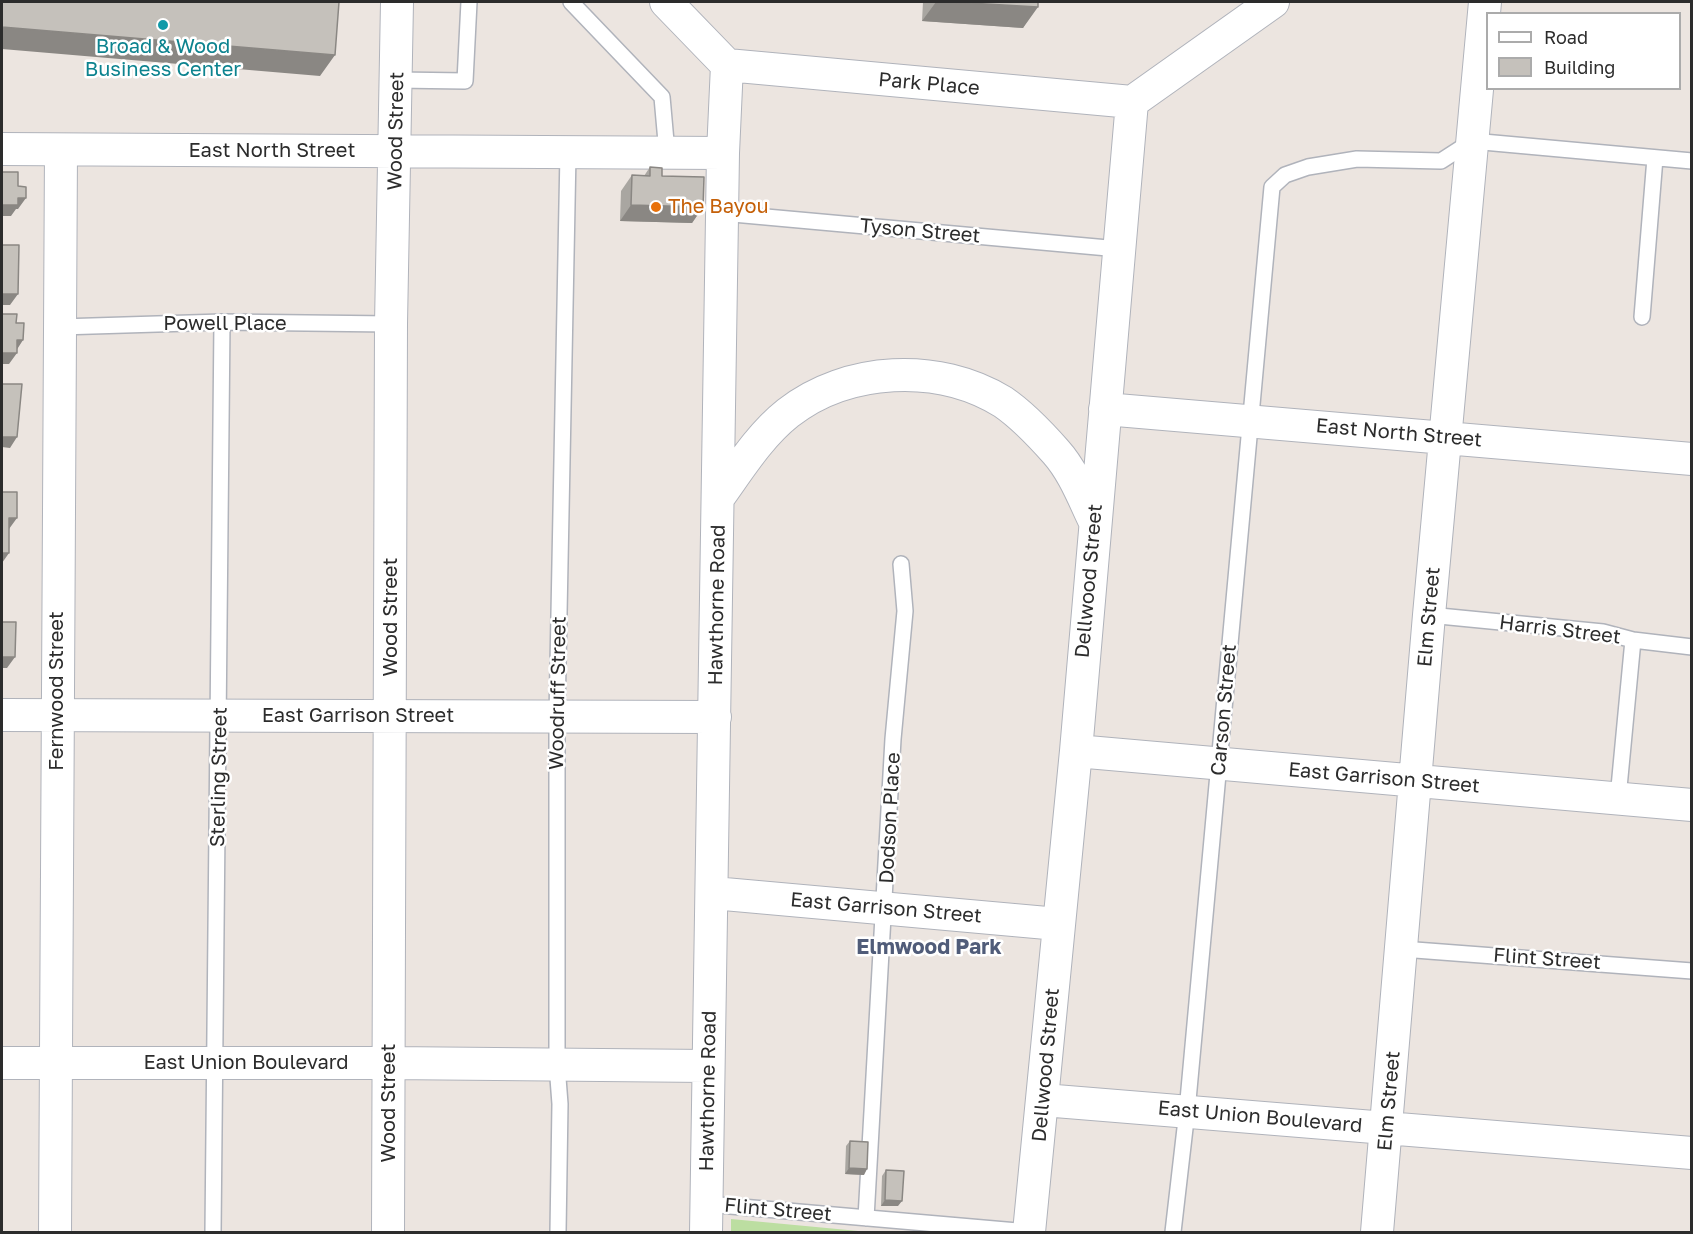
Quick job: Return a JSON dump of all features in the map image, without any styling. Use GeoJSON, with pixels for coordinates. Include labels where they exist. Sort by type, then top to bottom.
{"type":"FeatureCollection","features":[{"type":"Feature","properties":{"kind":"street","name":"Wood Street"},"geometry":{"type":"LineString","coordinates":[[388,1233],[391,324],[397,2]]}},
{"type":"Feature","properties":{"kind":"street"},"geometry":{"type":"LineString","coordinates":[[666,2],[727,65]]}},
{"type":"Feature","properties":{"kind":"street"},"geometry":{"type":"LineString","coordinates":[[1132,102],[1273,2]]}},
{"type":"Feature","properties":{"kind":"street","name":"Elm Street"},"geometry":{"type":"LineString","coordinates":[[1377,1233],[1388,1127],[1429,615],[1485,2]]}},
{"type":"Feature","properties":{"kind":"street","name":"Park Place"},"geometry":{"type":"LineString","coordinates":[[727,65],[1132,102]]}},
{"type":"Feature","properties":{"kind":"street","name":"Hawthorne Road"},"geometry":{"type":"LineString","coordinates":[[706,1219],[707,1066],[713,893],[723,153],[727,65]]}},
{"type":"Feature","properties":{"kind":"street","name":"Dellwood Street"},"geometry":{"type":"LineString","coordinates":[[1029,1232],[1076,752],[1094,520],[1132,102]]}},
{"type":"Feature","properties":{"kind":"street","name":"East North Street"},"geometry":{"type":"LineString","coordinates":[[2,149],[723,153]]}},
{"type":"Feature","properties":{"kind":"street","name":"Fernwood Street"},"geometry":{"type":"LineString","coordinates":[[55,1233],[61,150]]}},
{"type":"Feature","properties":{"kind":"street"},"geometry":{"type":"LineString","coordinates":[[718,498],[758,443],[786,414],[815,394],[865,377],[917,376],[973,388],[1002,402],[1023,418],[1057,453],[1071,472],[1094,520]]}},
{"type":"Feature","properties":{"kind":"street","name":"East North Street"},"geometry":{"type":"LineString","coordinates":[[1105,408],[1692,459]]}},
{"type":"Feature","properties":{"kind":"street","name":"East Garrison Street"},"geometry":{"type":"LineString","coordinates":[[2,715],[715,717]]}},
{"type":"Feature","properties":{"kind":"street","name":"East Garrison Street"},"geometry":{"type":"LineString","coordinates":[[1076,752],[1692,805]]}},
{"type":"Feature","properties":{"kind":"street","name":"East Garrison Street"},"geometry":{"type":"LineString","coordinates":[[713,893],[1058,924]]}},
{"type":"Feature","properties":{"kind":"street","name":"East Union Boulevard"},"geometry":{"type":"LineString","coordinates":[[2,1063],[707,1066]]}},
{"type":"Feature","properties":{"kind":"street","name":"East Union Boulevard"},"geometry":{"type":"LineString","coordinates":[[1043,1100],[1692,1153]]}},
{"type":"Feature","properties":{"kind":"lane"},"geometry":{"type":"LineString","coordinates":[[397,80],[465,81],[468,2]]}},
{"type":"Feature","properties":{"kind":"lane"},"geometry":{"type":"LineString","coordinates":[[571,2],[662,97],[668,153]]}},
{"type":"Feature","properties":{"kind":"lane"},"geometry":{"type":"LineString","coordinates":[[1472,141],[1692,161]]}},
{"type":"Feature","properties":{"kind":"lane","name":"Carson Street"},"geometry":{"type":"LineString","coordinates":[[1173,1233],[1187,1111],[1272,187],[1285,175],[1308,167],[1357,159],[1441,161],[1472,141]]}},
{"type":"Feature","properties":{"kind":"lane","name":"Woodruff Street"},"geometry":{"type":"LineString","coordinates":[[558,1233],[560,1104],[557,1065],[557,716],[568,153]]}},
{"type":"Feature","properties":{"kind":"lane"},"geometry":{"type":"LineString","coordinates":[[1642,316],[1654,158]]}},
{"type":"Feature","properties":{"kind":"lane","name":"Tyson Street"},"geometry":{"type":"LineString","coordinates":[[722,213],[1119,249]]}},
{"type":"Feature","properties":{"kind":"lane","name":"Powell Place"},"geometry":{"type":"LineString","coordinates":[[60,327],[222,322],[391,324]]}},
{"type":"Feature","properties":{"kind":"lane","name":"Sterling Street"},"geometry":{"type":"LineString","coordinates":[[213,1233],[220,716],[222,322]]}},
{"type":"Feature","properties":{"kind":"lane","name":"Dodson Place"},"geometry":{"type":"LineString","coordinates":[[866,1218],[886,908],[893,739],[905,611],[901,564]]}},
{"type":"Feature","properties":{"kind":"lane","name":"Harris Street"},"geometry":{"type":"LineString","coordinates":[[1429,615],[1603,632],[1633,640],[1692,646]]}},
{"type":"Feature","properties":{"kind":"lane"},"geometry":{"type":"LineString","coordinates":[[1618,798],[1633,640]]}},
{"type":"Feature","properties":{"kind":"lane","name":"Flint Street"},"geometry":{"type":"LineString","coordinates":[[1402,948],[1692,971]]}},
{"type":"Feature","properties":{"kind":"lane","name":"Flint Street"},"geometry":{"type":"LineString","coordinates":[[706,1219],[866,1218],[1029,1232]]}},
{"type":"Feature","properties":{"kind":"green space"},"geometry":{"type":"Polygon","coordinates":[[[731,1219],[869,1232],[731,1232],[731,1219]]]}},
{"type":"Feature","properties":{"kind":"building","name":"Broad & Wood Business Center"},"geometry":{"type":"Polygon","coordinates":[[[2,2],[339,2],[335,55],[2,27],[2,2]]]}},
{"type":"Feature","properties":{"kind":"building"},"geometry":{"type":"Polygon","coordinates":[[[952,2],[1038,2],[1038,7],[952,2]]]}},
{"type":"Feature","properties":{"kind":"building"},"geometry":{"type":"Polygon","coordinates":[[[650,167],[662,168],[662,176],[704,177],[703,207],[631,205],[632,175],[650,176],[650,167]]]}},
{"type":"Feature","properties":{"kind":"building"},"geometry":{"type":"Polygon","coordinates":[[[2,172],[18,172],[18,186],[26,187],[26,198],[18,198],[18,205],[2,205],[2,172]]]}},
{"type":"Feature","properties":{"kind":"building"},"geometry":{"type":"Polygon","coordinates":[[[2,245],[19,245],[18,294],[2,294],[2,245]]]}},
{"type":"Feature","properties":{"kind":"building"},"geometry":{"type":"Polygon","coordinates":[[[2,314],[17,314],[16,323],[24,323],[23,340],[17,340],[17,353],[2,353],[2,314]]]}},
{"type":"Feature","properties":{"kind":"building"},"geometry":{"type":"Polygon","coordinates":[[[2,384],[22,384],[17,437],[2,437],[2,384]]]}},
{"type":"Feature","properties":{"kind":"building"},"geometry":{"type":"Polygon","coordinates":[[[2,492],[17,492],[17,518],[9,518],[9,553],[2,553],[2,492]]]}},
{"type":"Feature","properties":{"kind":"building"},"geometry":{"type":"Polygon","coordinates":[[[2,622],[16,622],[15,657],[2,657],[2,622]]]}},
{"type":"Feature","properties":{"kind":"building"},"geometry":{"type":"Polygon","coordinates":[[[850,1141],[868,1142],[867,1169],[849,1168],[850,1141]]]}},
{"type":"Feature","properties":{"kind":"building"},"geometry":{"type":"Polygon","coordinates":[[[886,1170],[904,1171],[902,1201],[885,1200],[886,1170]]]}},
{"type":"Feature","properties":{"kind":"place","name":"Broad & Wood Business Center"},"geometry":{"type":"Point","coordinates":[163,25]}},
{"type":"Feature","properties":{"kind":"place","name":"The Bayou"},"geometry":{"type":"Point","coordinates":[656,207]}},
{"type":"Feature","properties":{"kind":"district","name":"Elmwood Park"},"geometry":{"type":"Point","coordinates":[929,947]}}]}
